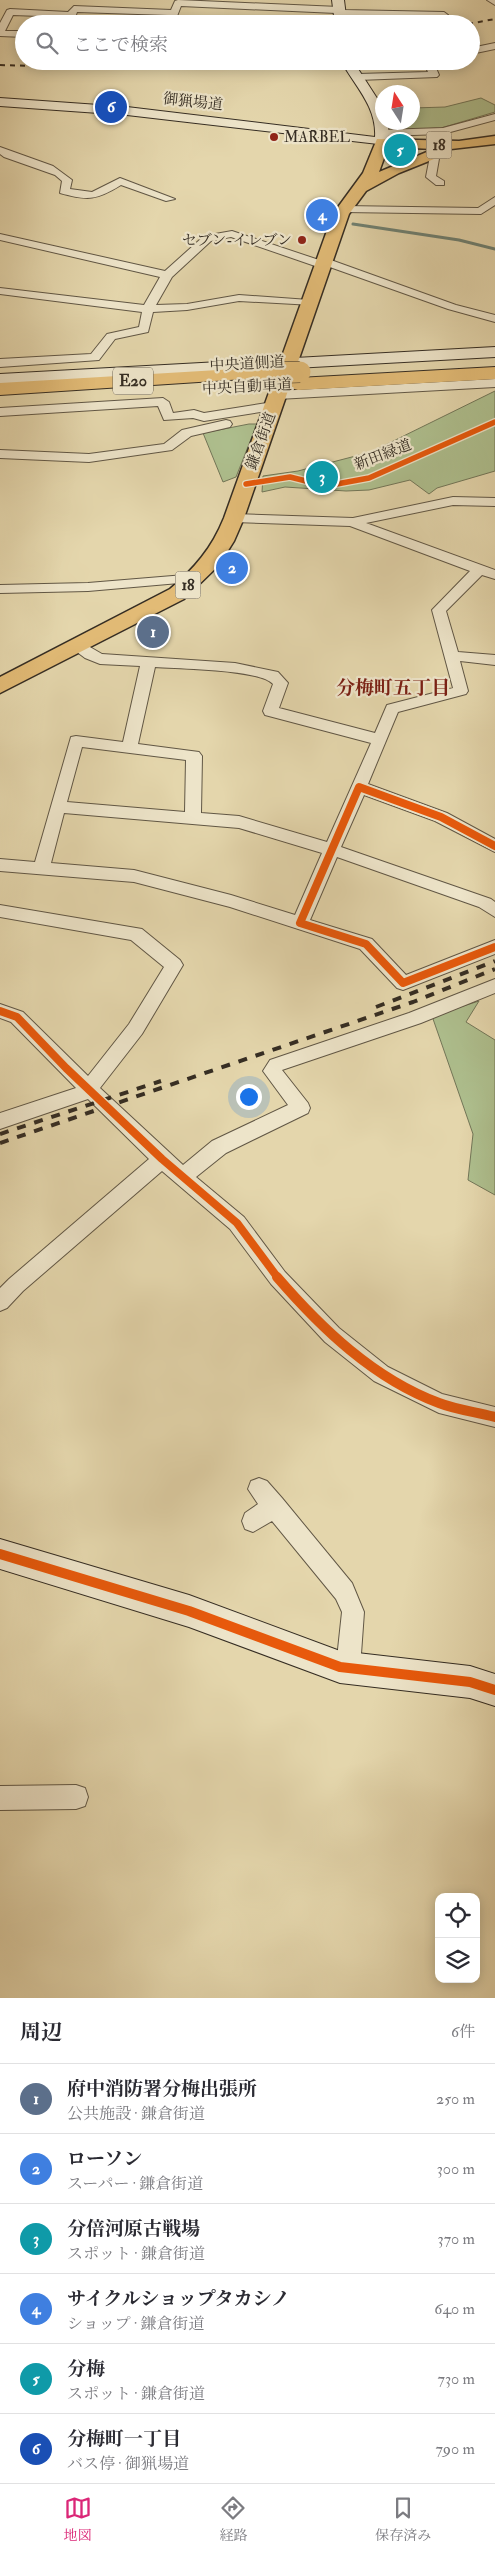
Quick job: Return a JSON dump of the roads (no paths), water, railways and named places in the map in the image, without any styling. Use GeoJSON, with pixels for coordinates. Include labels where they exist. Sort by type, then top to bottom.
{"type":"FeatureCollection","features":[{"type":"Feature","properties":{"kind":"highway","name":"中央自動車道"},"geometry":{"type":"LineString","coordinates":[[0,389],[495,361]]}},
{"type":"Feature","properties":{"kind":"highway","name":"中央自動車道"},"geometry":{"type":"LineString","coordinates":[[0,402],[495,373]]}},
{"type":"Feature","properties":{"kind":"main road","name":"18"},"geometry":{"type":"LineString","coordinates":[[383,137],[460,145]]}},
{"type":"Feature","properties":{"kind":"main road","name":"鎌倉街道"},"geometry":{"type":"LineString","coordinates":[[0,686],[177,594],[197,578],[218,553],[234,518],[323,263],[344,209],[363,187],[371,174],[383,137]]}},
{"type":"Feature","properties":{"kind":"main road","name":"18"},"geometry":{"type":"LineString","coordinates":[[363,187],[394,170],[435,153],[460,145],[495,140]]}},
{"type":"Feature","properties":{"kind":"street"},"geometry":{"type":"LineString","coordinates":[[491,0],[495,2]]}},
{"type":"Feature","properties":{"kind":"street"},"geometry":{"type":"LineString","coordinates":[[72,15],[74,9],[174,14],[178,3],[340,12],[444,15]]}},
{"type":"Feature","properties":{"kind":"street"},"geometry":{"type":"LineString","coordinates":[[15,34],[0,33],[10,12],[36,15]]}},
{"type":"Feature","properties":{"kind":"street"},"geometry":{"type":"LineString","coordinates":[[480,48],[495,46]]}},
{"type":"Feature","properties":{"kind":"street"},"geometry":{"type":"LineString","coordinates":[[353,70],[377,104],[383,137],[443,131],[495,116]]}},
{"type":"Feature","properties":{"kind":"street"},"geometry":{"type":"LineString","coordinates":[[358,78],[434,75],[432,70]]}},
{"type":"Feature","properties":{"kind":"street","name":"御猟場道"},"geometry":{"type":"LineString","coordinates":[[0,102],[136,112],[383,137]]}},
{"type":"Feature","properties":{"kind":"street"},"geometry":{"type":"LineString","coordinates":[[0,150],[40,163],[60,173],[67,180],[64,190],[86,197],[94,197],[120,181],[170,199]]}},
{"type":"Feature","properties":{"kind":"street"},"geometry":{"type":"LineString","coordinates":[[435,153],[431,177],[440,183]]}},
{"type":"Feature","properties":{"kind":"street"},"geometry":{"type":"LineString","coordinates":[[344,209],[481,211],[495,200]]}},
{"type":"Feature","properties":{"kind":"street"},"geometry":{"type":"LineString","coordinates":[[0,363],[94,356],[111,336],[144,330],[148,309],[166,275],[208,238],[232,234],[452,307],[495,319]]}},
{"type":"Feature","properties":{"kind":"street"},"geometry":{"type":"LineString","coordinates":[[0,237],[166,275]]}},
{"type":"Feature","properties":{"kind":"street"},"geometry":{"type":"LineString","coordinates":[[0,291],[148,309],[187,307],[239,298],[309,304]]}},
{"type":"Feature","properties":{"kind":"street","name":"中央道側道"},"geometry":{"type":"LineString","coordinates":[[0,379],[495,352]]}},
{"type":"Feature","properties":{"kind":"street"},"geometry":{"type":"LineString","coordinates":[[0,412],[163,402],[168,416],[194,414],[204,417],[273,406],[495,383]]}},
{"type":"Feature","properties":{"kind":"street"},"geometry":{"type":"LineString","coordinates":[[0,454],[89,458],[168,447],[172,441],[184,434],[273,406]]}},
{"type":"Feature","properties":{"kind":"street"},"geometry":{"type":"LineString","coordinates":[[234,518],[353,522],[453,501],[495,502]]}},
{"type":"Feature","properties":{"kind":"street"},"geometry":{"type":"LineString","coordinates":[[353,522],[366,529],[495,575]]}},
{"type":"Feature","properties":{"kind":"street"},"geometry":{"type":"LineString","coordinates":[[300,923],[330,849],[392,710],[461,691],[439,610],[479,570]]}},
{"type":"Feature","properties":{"kind":"street"},"geometry":{"type":"LineString","coordinates":[[0,589],[88,587],[197,578]]}},
{"type":"Feature","properties":{"kind":"street"},"geometry":{"type":"LineString","coordinates":[[78,646],[90,655],[100,659],[148,664],[236,668],[273,675],[281,683],[270,711],[380,740]]}},
{"type":"Feature","properties":{"kind":"street"},"geometry":{"type":"LineString","coordinates":[[452,656],[495,660]]}},
{"type":"Feature","properties":{"kind":"street"},"geometry":{"type":"LineString","coordinates":[[129,748],[148,664]]}},
{"type":"Feature","properties":{"kind":"street"},"geometry":{"type":"LineString","coordinates":[[42,867],[76,741],[194,756],[193,817]]}},
{"type":"Feature","properties":{"kind":"street"},"geometry":{"type":"LineString","coordinates":[[359,787],[440,817],[495,846]]}},
{"type":"Feature","properties":{"kind":"street"},"geometry":{"type":"LineString","coordinates":[[59,807],[239,822],[330,849],[485,903],[495,911]]}},
{"type":"Feature","properties":{"kind":"street"},"geometry":{"type":"LineString","coordinates":[[0,864],[134,876],[231,901],[366,944],[403,983],[495,947]]}},
{"type":"Feature","properties":{"kind":"street"},"geometry":{"type":"LineString","coordinates":[[0,911],[136,934],[174,965],[109,1067],[90,1089],[0,1121]]}},
{"type":"Feature","properties":{"kind":"street"},"geometry":{"type":"LineString","coordinates":[[183,1176],[220,1147],[301,1108],[272,1071],[276,1065],[492,991]]}},
{"type":"Feature","properties":{"kind":"street"},"geometry":{"type":"LineString","coordinates":[[0,1011],[17,1017],[66,1068],[162,1159],[237,1223],[278,1278],[332,1335],[381,1374],[439,1403],[495,1417]]}},
{"type":"Feature","properties":{"kind":"street"},"geometry":{"type":"LineString","coordinates":[[0,1302],[16,1285],[121,1197],[162,1159]]}},
{"type":"Feature","properties":{"kind":"street"},"geometry":{"type":"LineString","coordinates":[[259,1489],[344,1591],[353,1612],[348,1668]]}},
{"type":"Feature","properties":{"kind":"street"},"geometry":{"type":"LineString","coordinates":[[252,1522],[274,1506]]}},
{"type":"Feature","properties":{"kind":"street"},"geometry":{"type":"LineString","coordinates":[[0,1554],[189,1611],[340,1667],[470,1682],[495,1690]]}},
{"type":"Feature","properties":{"kind":"street"},"geometry":{"type":"LineString","coordinates":[[0,1798],[76,1797]]}},
{"type":"Feature","properties":{"kind":"waterway"},"geometry":{"type":"LineString","coordinates":[[353,224],[459,240],[495,249]]}},
{"type":"Feature","properties":{"kind":"railway"},"geometry":{"type":"LineString","coordinates":[[480,22],[495,19]]}},
{"type":"Feature","properties":{"kind":"railway"},"geometry":{"type":"LineString","coordinates":[[0,65],[15,65]]}},
{"type":"Feature","properties":{"kind":"railway"},"geometry":{"type":"LineString","coordinates":[[376,1007],[495,961]]}},
{"type":"Feature","properties":{"kind":"railway"},"geometry":{"type":"LineString","coordinates":[[0,1143],[413,1002],[495,969]]}},
{"type":"Feature","properties":{"kind":"railway"},"geometry":{"type":"LineString","coordinates":[[0,1134],[161,1081]]}},
{"type":"Feature","properties":{"kind":"place","name":"分梅町一丁目"},"geometry":{"type":"Point","coordinates":[111,107]}},
{"type":"Feature","properties":{"kind":"place","name":"MARBEL"},"geometry":{"type":"Point","coordinates":[274,137]}},
{"type":"Feature","properties":{"kind":"place","name":"分梅"},"geometry":{"type":"Point","coordinates":[400,150]}},
{"type":"Feature","properties":{"kind":"place","name":"サイクルショップタカシノ"},"geometry":{"type":"Point","coordinates":[322,215]}},
{"type":"Feature","properties":{"kind":"place","name":"セブン-イレブン"},"geometry":{"type":"Point","coordinates":[302,240]}},
{"type":"Feature","properties":{"kind":"place","name":"分倍河原古戦場"},"geometry":{"type":"Point","coordinates":[322,477]}},
{"type":"Feature","properties":{"kind":"place","name":"ローソン"},"geometry":{"type":"Point","coordinates":[232,568]}},
{"type":"Feature","properties":{"kind":"place","name":"府中消防署分梅出張所"},"geometry":{"type":"Point","coordinates":[153,632]}},
{"type":"Feature","properties":{"kind":"district","name":"分梅町五丁目"},"geometry":{"type":"Point","coordinates":[393,688]}}]}
